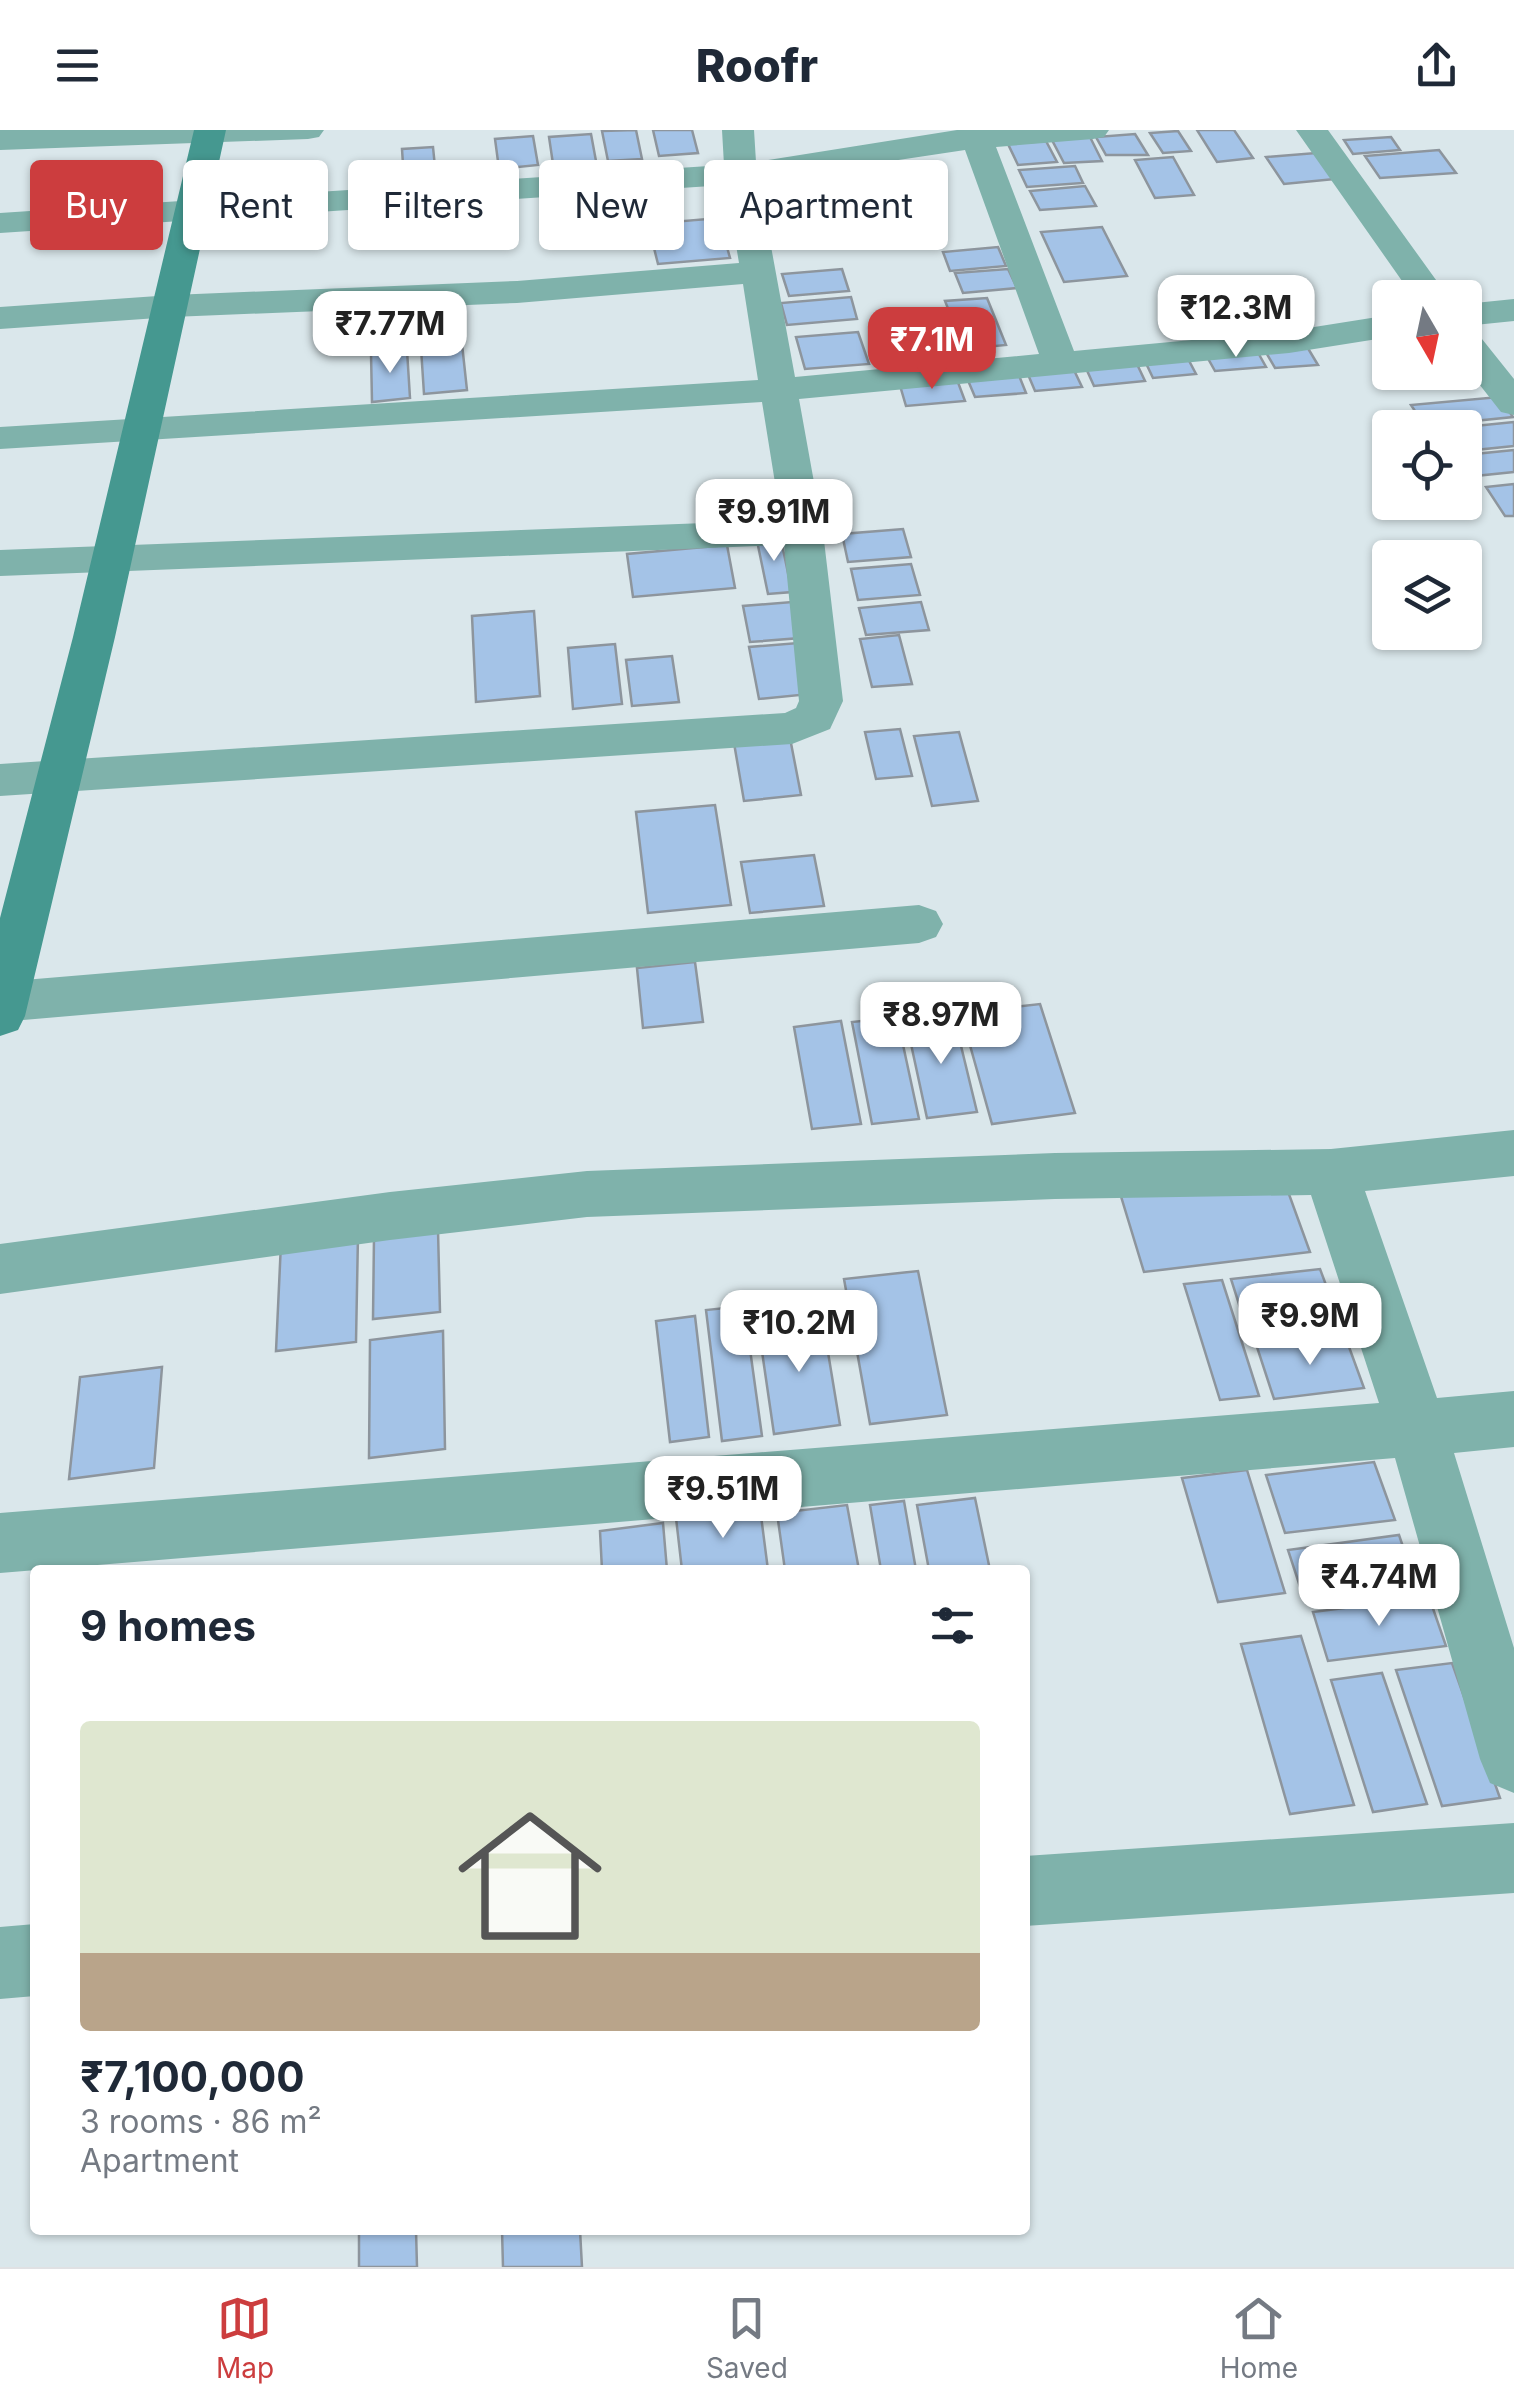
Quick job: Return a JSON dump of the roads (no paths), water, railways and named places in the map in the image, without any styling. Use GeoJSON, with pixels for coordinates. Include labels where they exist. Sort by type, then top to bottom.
{"type":"FeatureCollection","features":[{"type":"Feature","properties":{"kind":"street"},"geometry":{"type":"LineString","coordinates":[[0,140],[308,130]]}},
{"type":"Feature","properties":{"kind":"street"},"geometry":{"type":"LineString","coordinates":[[738,130],[740,160]]}},
{"type":"Feature","properties":{"kind":"street"},"geometry":{"type":"LineString","coordinates":[[823,160],[975,134],[1093,130]]}},
{"type":"Feature","properties":{"kind":"street"},"geometry":{"type":"LineString","coordinates":[[1312,130],[1419,280]]}},
{"type":"Feature","properties":{"kind":"street"},"geometry":{"type":"LineString","coordinates":[[204,160],[210,132]]}},
{"type":"Feature","properties":{"kind":"street"},"geometry":{"type":"LineString","coordinates":[[975,134],[1062,364]]}},
{"type":"Feature","properties":{"kind":"street"},"geometry":{"type":"LineString","coordinates":[[328,201],[704,176]]}},
{"type":"Feature","properties":{"kind":"street"},"geometry":{"type":"LineString","coordinates":[[0,223],[183,211]]}},
{"type":"Feature","properties":{"kind":"street"},"geometry":{"type":"LineString","coordinates":[[184,250],[60,776],[1,1006],[919,924]]}},
{"type":"Feature","properties":{"kind":"street"},"geometry":{"type":"LineString","coordinates":[[0,780],[792,728],[814,718],[822,700],[804,532],[753,250]]}},
{"type":"Feature","properties":{"kind":"street"},"geometry":{"type":"LineString","coordinates":[[0,318],[172,306],[517,292],[757,272]]}},
{"type":"Feature","properties":{"kind":"street"},"geometry":{"type":"LineString","coordinates":[[1482,313],[1514,310]]}},
{"type":"Feature","properties":{"kind":"street"},"geometry":{"type":"LineString","coordinates":[[0,438],[776,390],[1289,342],[1372,329]]}},
{"type":"Feature","properties":{"kind":"street"},"geometry":{"type":"LineString","coordinates":[[1482,364],[1514,404]]}},
{"type":"Feature","properties":{"kind":"street"},"geometry":{"type":"LineString","coordinates":[[0,563],[804,532]]}},
{"type":"Feature","properties":{"kind":"street"},"geometry":{"type":"LineString","coordinates":[[0,1269],[390,1216],[588,1194],[1055,1176],[1331,1172],[1514,1153]]}},
{"type":"Feature","properties":{"kind":"street"},"geometry":{"type":"LineString","coordinates":[[1331,1172],[1417,1428],[1514,1759]]}},
{"type":"Feature","properties":{"kind":"street"},"geometry":{"type":"LineString","coordinates":[[0,1543],[1514,1419]]}},
{"type":"Feature","properties":{"kind":"street"},"geometry":{"type":"LineString","coordinates":[[1030,1892],[1514,1858]]}},
{"type":"Feature","properties":{"kind":"street"},"geometry":{"type":"LineString","coordinates":[[0,1962],[30,1960]]}}]}
